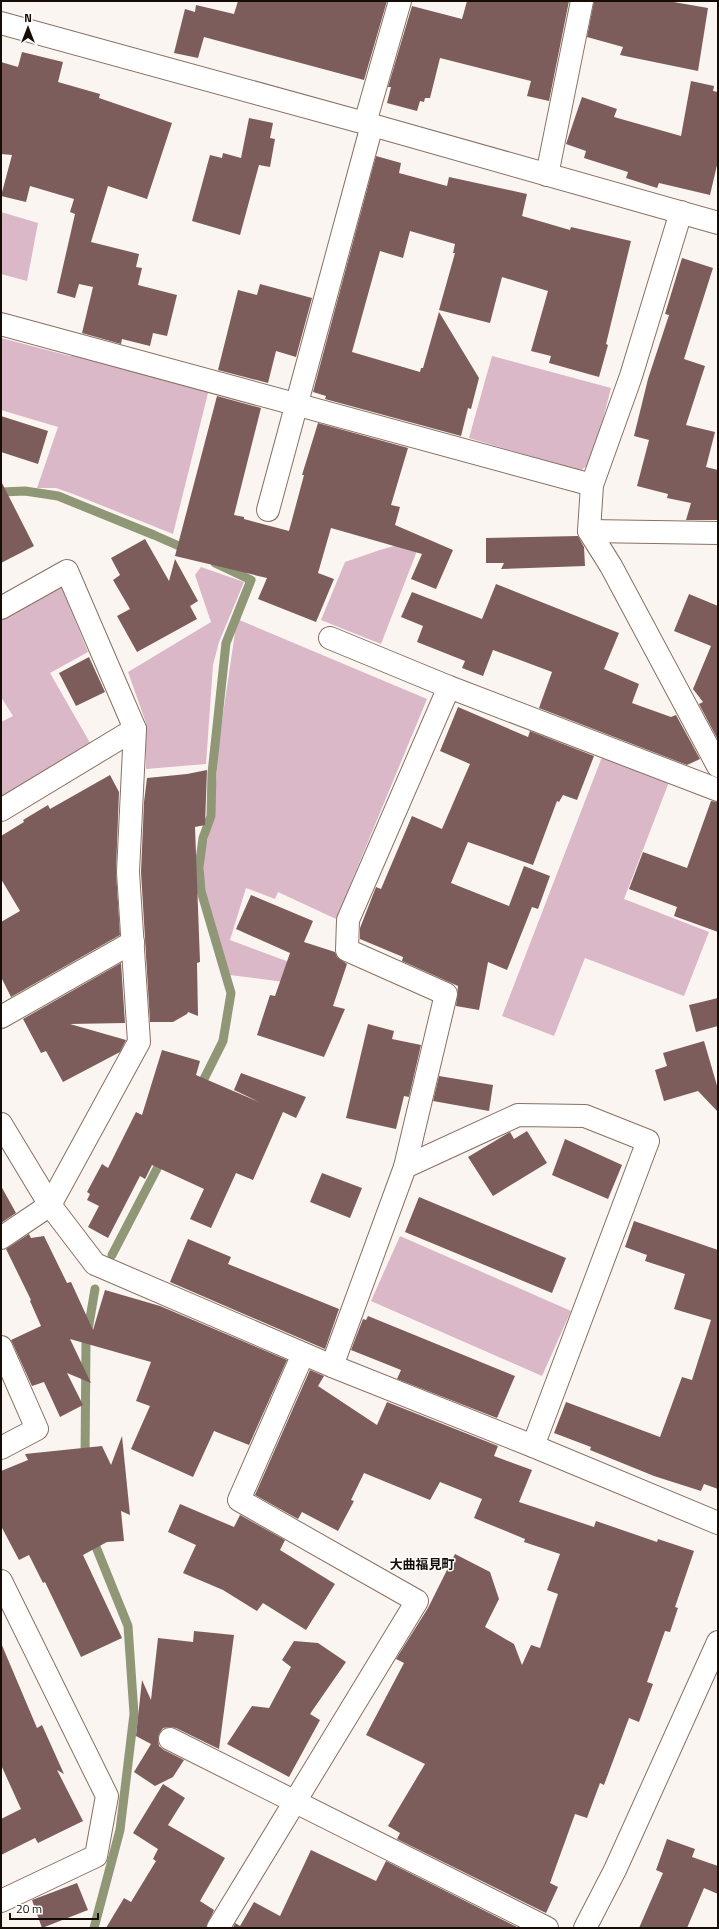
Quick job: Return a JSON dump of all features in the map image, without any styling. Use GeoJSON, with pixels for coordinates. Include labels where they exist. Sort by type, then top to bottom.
{"type":"FeatureCollection","features":[{"type":"Feature","properties":{"kind":"street"},"geometry":{"type":"LineString","coordinates":[[268,510],[297,405],[400,1]]}},
{"type":"Feature","properties":{"kind":"street"},"geometry":{"type":"LineString","coordinates":[[547,175],[582,1]]}},
{"type":"Feature","properties":{"kind":"street"},"geometry":{"type":"LineString","coordinates":[[1,23],[368,124],[718,223]]}},
{"type":"Feature","properties":{"kind":"street"},"geometry":{"type":"LineString","coordinates":[[680,212],[631,376],[592,485],[589,531],[611,566],[718,766]]}},
{"type":"Feature","properties":{"kind":"street"},"geometry":{"type":"LineString","coordinates":[[1,324],[592,485]]}},
{"type":"Feature","properties":{"kind":"street"},"geometry":{"type":"LineString","coordinates":[[589,531],[718,533]]}},
{"type":"Feature","properties":{"kind":"street"},"geometry":{"type":"LineString","coordinates":[[1,608],[67,571],[135,729],[128,872],[139,1042],[50,1205],[1,1238]]}},
{"type":"Feature","properties":{"kind":"street"},"geometry":{"type":"LineString","coordinates":[[330,638],[449,687],[718,790]]}},
{"type":"Feature","properties":{"kind":"street"},"geometry":{"type":"LineString","coordinates":[[332,1366],[405,1167],[446,994],[347,950],[348,920],[449,687]]}},
{"type":"Feature","properties":{"kind":"street"},"geometry":{"type":"LineString","coordinates":[[1,810],[135,729]]}},
{"type":"Feature","properties":{"kind":"street"},"geometry":{"type":"LineString","coordinates":[[1,1017],[133,942]]}},
{"type":"Feature","properties":{"kind":"street"},"geometry":{"type":"LineString","coordinates":[[405,1167],[518,1115],[585,1116],[648,1141],[533,1446]]}},
{"type":"Feature","properties":{"kind":"street"},"geometry":{"type":"LineString","coordinates":[[1,1124],[50,1205],[96,1264],[303,1354],[533,1446],[718,1524]]}},
{"type":"Feature","properties":{"kind":"street"},"geometry":{"type":"LineString","coordinates":[[1,1347],[37,1429],[1,1448]]}},
{"type":"Feature","properties":{"kind":"street"},"geometry":{"type":"LineString","coordinates":[[218,1928],[417,1601],[239,1500],[303,1354]]}},
{"type":"Feature","properties":{"kind":"street"},"geometry":{"type":"LineString","coordinates":[[1,1581],[107,1796],[96,1856],[1,1901]]}},
{"type":"Feature","properties":{"kind":"street"},"geometry":{"type":"LineString","coordinates":[[585,1928],[616,1870],[711,1679],[718,1642]]}},
{"type":"Feature","properties":{"kind":"street"},"geometry":{"type":"LineString","coordinates":[[170,1739],[547,1928]]}},
{"type":"Feature","properties":{"kind":"shaded area"},"geometry":{"type":"Polygon","coordinates":[[[1,212],[38,223],[27,281],[1,274],[1,212]]]}},
{"type":"Feature","properties":{"kind":"shaded area"},"geometry":{"type":"Polygon","coordinates":[[[1,338],[70,356],[84,356],[209,389],[173,534],[56,488],[37,488],[58,427],[1,410],[1,338]]]}},
{"type":"Feature","properties":{"kind":"shaded area"},"geometry":{"type":"Polygon","coordinates":[[[492,356],[611,388],[592,462],[580,471],[469,438],[492,356]]]}},
{"type":"Feature","properties":{"kind":"shaded area"},"geometry":{"type":"Polygon","coordinates":[[[422,538],[381,644],[321,620],[345,562],[422,538]]]}},
{"type":"Feature","properties":{"kind":"shaded area"},"geometry":{"type":"Polygon","coordinates":[[[201,567],[244,582],[219,642],[213,665],[206,764],[146,769],[146,723],[128,672],[211,622],[195,575],[201,567]]]}},
{"type":"Feature","properties":{"kind":"shaded area"},"geometry":{"type":"Polygon","coordinates":[[[60,584],[88,652],[50,673],[93,748],[1,800],[1,722],[13,716],[1,697],[1,620],[60,584]]]}},
{"type":"Feature","properties":{"kind":"shaded area"},"geometry":{"type":"Polygon","coordinates":[[[237,619],[427,699],[336,919],[278,892],[275,899],[246,888],[230,940],[289,962],[284,982],[230,975],[204,889],[203,858],[214,813],[219,741],[237,619]]]}},
{"type":"Feature","properties":{"kind":"shaded area"},"geometry":{"type":"Polygon","coordinates":[[[602,757],[669,782],[624,899],[709,932],[684,996],[585,958],[554,1036],[502,1016],[602,757]]]}},
{"type":"Feature","properties":{"kind":"shaded area"},"geometry":{"type":"Polygon","coordinates":[[[400,1236],[571,1311],[542,1376],[371,1301],[400,1236]]]}},
{"type":"Feature","properties":{"kind":"building"},"geometry":{"type":"Polygon","coordinates":[[[238,1],[387,1],[364,80],[204,37],[198,58],[174,53],[185,9],[195,12],[196,5],[234,14],[238,1]]]}},
{"type":"Feature","properties":{"kind":"building"},"geometry":{"type":"Polygon","coordinates":[[[467,1],[569,1],[549,101],[527,96],[531,81],[440,58],[430,98],[425,98],[424,102],[420,101],[417,111],[387,103],[391,87],[388,87],[412,6],[462,19],[467,1]]]}},
{"type":"Feature","properties":{"kind":"building"},"geometry":{"type":"Polygon","coordinates":[[[594,1],[668,1],[708,8],[698,71],[620,55],[623,47],[587,37],[594,1]]]}},
{"type":"Feature","properties":{"kind":"building"},"geometry":{"type":"Polygon","coordinates":[[[22,52],[63,62],[58,82],[100,94],[99,98],[172,123],[147,199],[108,186],[91,242],[139,254],[136,267],[142,268],[138,285],[177,295],[167,336],[153,333],[150,346],[122,339],[121,344],[82,333],[93,287],[79,284],[75,298],[57,293],[75,214],[70,212],[74,199],[30,186],[26,202],[1,196],[12,155],[1,154],[1,62],[18,67],[22,52]]]}},
{"type":"Feature","properties":{"kind":"building"},"geometry":{"type":"Polygon","coordinates":[[[691,81],[714,86],[713,91],[718,92],[718,161],[710,195],[659,183],[657,188],[626,178],[628,172],[584,158],[586,151],[566,144],[582,97],[617,109],[614,117],[681,136],[691,81]]]}},
{"type":"Feature","properties":{"kind":"building"},"geometry":{"type":"Polygon","coordinates":[[[249,118],[273,123],[270,138],[275,139],[270,167],[259,165],[240,235],[192,221],[210,155],[222,158],[223,153],[241,158],[249,118]]]}},
{"type":"Feature","properties":{"kind":"building"},"geometry":{"type":"Polygon","coordinates":[[[376,156],[401,163],[399,173],[447,186],[449,177],[527,194],[522,216],[570,230],[571,227],[631,241],[606,344],[608,345],[599,377],[549,363],[551,356],[531,351],[548,291],[502,277],[490,323],[439,310],[455,253],[453,253],[455,244],[410,231],[403,258],[380,251],[352,352],[420,372],[421,368],[423,368],[439,312],[479,378],[471,409],[468,408],[461,436],[325,399],[326,396],[313,392],[376,156]]]}},
{"type":"Feature","properties":{"kind":"building"},"geometry":{"type":"Polygon","coordinates":[[[682,258],[713,268],[684,359],[705,366],[686,425],[715,432],[706,467],[718,470],[718,520],[686,520],[691,503],[667,498],[668,494],[637,486],[649,440],[634,436],[648,379],[669,315],[665,314],[682,258]]]}},
{"type":"Feature","properties":{"kind":"building"},"geometry":{"type":"Polygon","coordinates":[[[260,284],[312,298],[296,357],[276,351],[268,383],[218,370],[238,290],[257,295],[260,284]]]}},
{"type":"Feature","properties":{"kind":"building"},"geometry":{"type":"Polygon","coordinates":[[[217,396],[261,408],[234,515],[244,517],[244,519],[289,531],[304,475],[302,475],[318,423],[408,448],[391,505],[400,507],[395,525],[453,550],[436,589],[411,579],[422,554],[331,528],[318,573],[334,579],[316,622],[258,599],[267,578],[175,556],[217,396]]]}},
{"type":"Feature","properties":{"kind":"building"},"geometry":{"type":"Polygon","coordinates":[[[1,416],[48,431],[38,464],[1,452],[1,416]]]}},
{"type":"Feature","properties":{"kind":"building"},"geometry":{"type":"Polygon","coordinates":[[[1,481],[34,546],[1,563],[1,481]]]}},
{"type":"Feature","properties":{"kind":"building"},"geometry":{"type":"Polygon","coordinates":[[[578,536],[584,547],[585,566],[501,569],[504,563],[486,563],[486,538],[578,536]]]}},
{"type":"Feature","properties":{"kind":"building"},"geometry":{"type":"Polygon","coordinates":[[[145,539],[169,581],[175,559],[198,601],[190,606],[197,619],[137,652],[117,616],[130,609],[113,580],[120,575],[111,558],[145,539]]]}},
{"type":"Feature","properties":{"kind":"building"},"geometry":{"type":"Polygon","coordinates":[[[496,584],[619,633],[604,669],[639,684],[632,703],[671,717],[676,715],[700,759],[687,765],[539,708],[552,672],[493,650],[483,676],[462,668],[465,661],[417,642],[423,626],[401,617],[412,592],[482,619],[496,584]]]}},
{"type":"Feature","properties":{"kind":"building"},"geometry":{"type":"Polygon","coordinates":[[[689,594],[718,606],[718,740],[699,704],[703,702],[693,689],[711,646],[674,631],[689,594]]]}},
{"type":"Feature","properties":{"kind":"building"},"geometry":{"type":"Polygon","coordinates":[[[89,657],[105,692],[76,706],[59,673],[89,657]]]}},
{"type":"Feature","properties":{"kind":"building"},"geometry":{"type":"Polygon","coordinates":[[[458,707],[528,737],[530,731],[594,756],[577,800],[563,795],[559,802],[557,801],[533,865],[468,842],[451,883],[509,906],[524,866],[550,876],[538,909],[532,907],[507,970],[488,962],[479,1010],[456,1006],[458,986],[402,961],[403,957],[360,939],[360,928],[376,887],[381,889],[412,816],[442,829],[470,764],[440,751],[458,707]]]}},
{"type":"Feature","properties":{"kind":"building"},"geometry":{"type":"Polygon","coordinates":[[[207,770],[205,825],[195,827],[200,962],[197,963],[198,1016],[188,1012],[173,1022],[150,1022],[141,872],[144,802],[147,778],[187,774],[207,770]]]}},
{"type":"Feature","properties":{"kind":"building"},"geometry":{"type":"Polygon","coordinates":[[[110,775],[119,792],[116,871],[120,935],[11,997],[1,977],[1,922],[20,911],[1,879],[1,836],[24,822],[23,820],[48,805],[50,809],[110,775]]]}},
{"type":"Feature","properties":{"kind":"building"},"geometry":{"type":"Polygon","coordinates":[[[711,801],[718,802],[718,932],[674,916],[677,907],[629,889],[643,852],[687,868],[711,801]]]}},
{"type":"Feature","properties":{"kind":"building"},"geometry":{"type":"Polygon","coordinates":[[[251,895],[313,921],[304,942],[335,952],[337,957],[347,964],[333,1006],[345,1009],[324,1057],[257,1035],[270,995],[275,996],[290,953],[236,929],[251,895]]]}},
{"type":"Feature","properties":{"kind":"building"},"geometry":{"type":"Polygon","coordinates":[[[121,963],[125,1023],[70,1024],[126,1040],[120,1052],[63,1082],[46,1051],[41,1053],[23,1019],[121,963]]]}},
{"type":"Feature","properties":{"kind":"building"},"geometry":{"type":"Polygon","coordinates":[[[718,998],[718,1026],[696,1032],[689,1005],[718,998]]]}},
{"type":"Feature","properties":{"kind":"building"},"geometry":{"type":"Polygon","coordinates":[[[368,1024],[394,1031],[392,1039],[421,1045],[409,1097],[404,1096],[396,1129],[346,1118],[368,1024]]]}},
{"type":"Feature","properties":{"kind":"building"},"geometry":{"type":"Polygon","coordinates":[[[704,1041],[718,1089],[718,1112],[698,1091],[664,1101],[655,1070],[667,1066],[663,1053],[704,1041]]]}},
{"type":"Feature","properties":{"kind":"building"},"geometry":{"type":"Polygon","coordinates":[[[162,1050],[200,1061],[196,1075],[261,1103],[234,1090],[241,1073],[306,1097],[296,1118],[283,1112],[253,1180],[236,1173],[211,1228],[190,1219],[204,1189],[152,1165],[145,1179],[140,1176],[108,1238],[88,1227],[99,1206],[87,1200],[90,1194],[87,1192],[102,1164],[108,1168],[136,1112],[142,1115],[162,1050]]]}},
{"type":"Feature","properties":{"kind":"building"},"geometry":{"type":"Polygon","coordinates":[[[439,1076],[493,1085],[489,1111],[433,1101],[439,1076]]]}},
{"type":"Feature","properties":{"kind":"building"},"geometry":{"type":"Polygon","coordinates":[[[527,1131],[547,1163],[493,1196],[468,1157],[510,1132],[514,1139],[527,1131]]]}},
{"type":"Feature","properties":{"kind":"building"},"geometry":{"type":"Polygon","coordinates":[[[565,1139],[622,1165],[608,1199],[552,1175],[565,1139]]]}},
{"type":"Feature","properties":{"kind":"building"},"geometry":{"type":"Polygon","coordinates":[[[322,1173],[362,1188],[350,1218],[310,1202],[322,1173]]]}},
{"type":"Feature","properties":{"kind":"building"},"geometry":{"type":"Polygon","coordinates":[[[1,1186],[16,1213],[1,1223],[1,1186]]]}},
{"type":"Feature","properties":{"kind":"building"},"geometry":{"type":"Polygon","coordinates":[[[419,1197],[566,1258],[552,1293],[405,1232],[419,1197]]]}},
{"type":"Feature","properties":{"kind":"building"},"geometry":{"type":"Polygon","coordinates":[[[634,1221],[718,1250],[718,1489],[704,1484],[701,1491],[654,1476],[590,1450],[591,1447],[554,1433],[566,1402],[660,1437],[682,1377],[692,1380],[711,1320],[674,1309],[685,1274],[645,1261],[647,1255],[625,1247],[634,1221]]]}},
{"type":"Feature","properties":{"kind":"building"},"geometry":{"type":"Polygon","coordinates":[[[29,1234],[31,1238],[44,1236],[67,1283],[71,1282],[93,1330],[105,1290],[160,1306],[287,1360],[249,1445],[214,1431],[193,1477],[131,1449],[150,1406],[136,1401],[151,1362],[70,1339],[91,1383],[67,1373],[83,1405],[60,1417],[44,1382],[32,1386],[11,1340],[41,1326],[30,1301],[31,1300],[6,1249],[29,1234]]]}},
{"type":"Feature","properties":{"kind":"building"},"geometry":{"type":"Polygon","coordinates":[[[188,1239],[231,1257],[228,1264],[339,1309],[325,1349],[170,1282],[188,1239]]]}},
{"type":"Feature","properties":{"kind":"building"},"geometry":{"type":"Polygon","coordinates":[[[368,1316],[515,1376],[497,1418],[397,1379],[401,1370],[351,1350],[363,1319],[366,1320],[368,1316]]]}},
{"type":"Feature","properties":{"kind":"building"},"geometry":{"type":"Polygon","coordinates":[[[310,1370],[324,1376],[318,1386],[377,1425],[387,1402],[498,1446],[494,1456],[532,1470],[519,1502],[594,1527],[596,1521],[657,1542],[658,1539],[694,1551],[675,1607],[678,1608],[670,1632],[665,1631],[647,1682],[653,1684],[639,1722],[629,1718],[604,1785],[600,1783],[587,1818],[575,1814],[550,1883],[558,1887],[546,1913],[397,1839],[400,1833],[388,1826],[425,1764],[366,1735],[404,1663],[396,1659],[428,1608],[455,1554],[490,1572],[499,1599],[485,1627],[514,1644],[522,1665],[531,1645],[540,1648],[558,1594],[547,1590],[560,1554],[524,1542],[525,1539],[474,1518],[482,1499],[440,1482],[430,1500],[364,1473],[351,1500],[354,1501],[338,1531],[302,1512],[298,1519],[255,1495],[310,1370]]]}},
{"type":"Feature","properties":{"kind":"building"},"geometry":{"type":"Polygon","coordinates":[[[122,1436],[130,1515],[121,1511],[124,1541],[107,1542],[83,1555],[122,1638],[81,1657],[45,1582],[43,1583],[29,1555],[19,1560],[1,1526],[1,1471],[28,1460],[25,1454],[102,1446],[111,1465],[122,1436]]]}},
{"type":"Feature","properties":{"kind":"building"},"geometry":{"type":"Polygon","coordinates":[[[180,1504],[234,1527],[240,1515],[285,1540],[280,1550],[335,1584],[306,1630],[263,1603],[257,1611],[223,1590],[183,1573],[196,1545],[168,1532],[180,1504]]]}},
{"type":"Feature","properties":{"kind":"building"},"geometry":{"type":"Polygon","coordinates":[[[194,1631],[234,1635],[219,1749],[176,1728],[163,1728],[159,1734],[159,1746],[184,1760],[173,1777],[155,1786],[134,1772],[151,1744],[136,1736],[142,1680],[151,1700],[158,1638],[193,1642],[194,1631]]]}},
{"type":"Feature","properties":{"kind":"building"},"geometry":{"type":"Polygon","coordinates":[[[294,1641],[318,1643],[346,1662],[310,1714],[320,1720],[289,1777],[227,1744],[252,1706],[269,1708],[291,1667],[282,1660],[294,1641]]]}},
{"type":"Feature","properties":{"kind":"building"},"geometry":{"type":"Polygon","coordinates":[[[1,1643],[37,1728],[42,1725],[64,1774],[57,1770],[83,1821],[38,1843],[35,1838],[1,1855],[1,1819],[21,1809],[1,1765],[1,1643]]]}},
{"type":"Feature","properties":{"kind":"building"},"geometry":{"type":"Polygon","coordinates":[[[163,1784],[185,1798],[168,1825],[225,1858],[200,1901],[214,1910],[206,1928],[106,1928],[124,1898],[131,1902],[156,1861],[153,1859],[158,1849],[133,1833],[163,1784]]]}},
{"type":"Feature","properties":{"kind":"building"},"geometry":{"type":"Polygon","coordinates":[[[667,1839],[695,1849],[692,1857],[718,1866],[718,1894],[704,1888],[687,1928],[639,1928],[663,1873],[656,1870],[667,1839]]]}},
{"type":"Feature","properties":{"kind":"building"},"geometry":{"type":"Polygon","coordinates":[[[311,1850],[376,1881],[386,1861],[519,1928],[233,1928],[235,1923],[240,1926],[254,1902],[280,1916],[311,1850]]]}},
{"type":"Feature","properties":{"kind":"building"},"geometry":{"type":"Polygon","coordinates":[[[77,1883],[88,1910],[42,1928],[32,1900],[77,1883]]]}},
{"type":"Feature","properties":{"kind":"waterway"},"geometry":{"type":"LineString","coordinates":[[1,492],[25,491],[58,496],[188,550]]}},
{"type":"Feature","properties":{"kind":"waterway"},"geometry":{"type":"LineString","coordinates":[[199,1089],[223,1041],[231,993],[201,891],[199,867],[203,838],[211,816],[212,773],[226,643],[251,580],[215,563]]}},
{"type":"Feature","properties":{"kind":"waterway"},"geometry":{"type":"LineString","coordinates":[[112,1255],[163,1157]]}},
{"type":"Feature","properties":{"kind":"waterway"},"geometry":{"type":"LineString","coordinates":[[85,1459],[86,1342],[95,1289]]}},
{"type":"Feature","properties":{"kind":"waterway"},"geometry":{"type":"LineString","coordinates":[[92,1537],[128,1626],[134,1714],[120,1830],[94,1928]]}},
{"type":"Feature","properties":{"kind":"district","name":"大曲福見町"},"geometry":{"type":"Point","coordinates":[422,1564]}}]}
